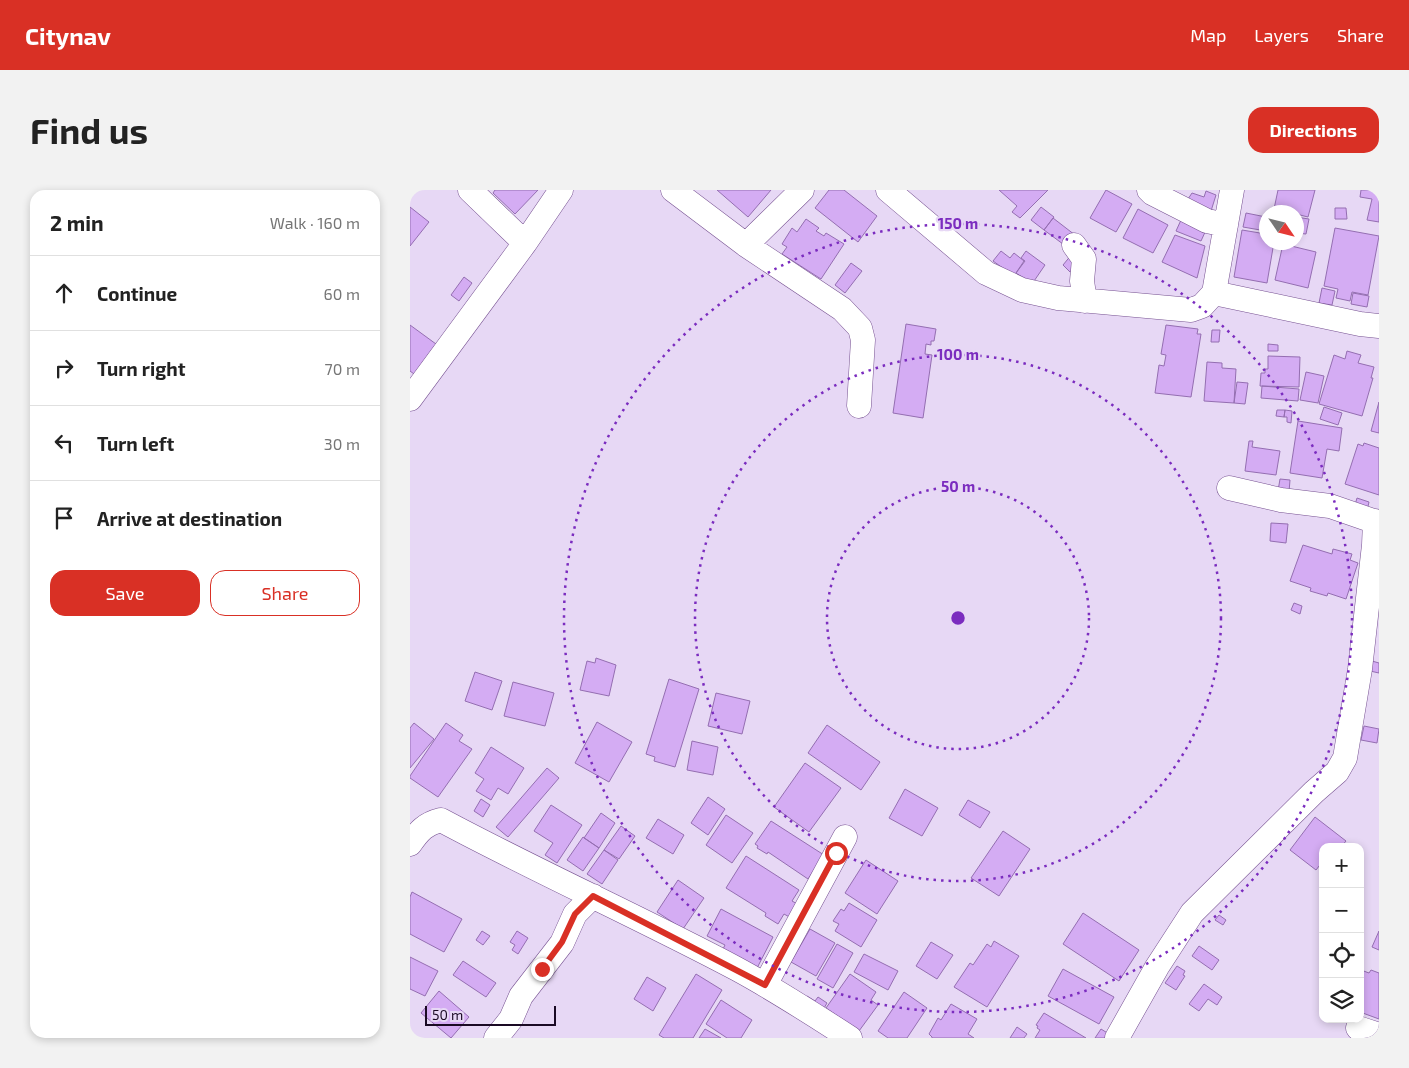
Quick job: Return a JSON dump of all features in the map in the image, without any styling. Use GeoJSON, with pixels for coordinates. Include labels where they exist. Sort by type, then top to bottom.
{"type":"FeatureCollection","features":[{"type":"Feature","properties":{"kind":"street"},"geometry":{"type":"LineString","coordinates":[[470,190],[525,243]]}},
{"type":"Feature","properties":{"kind":"street"},"geometry":{"type":"LineString","coordinates":[[410,399],[525,243],[561,190]]}},
{"type":"Feature","properties":{"kind":"street"},"geometry":{"type":"LineString","coordinates":[[673,190],[746,245],[842,309],[860,328],[863,340],[859,406]]}},
{"type":"Feature","properties":{"kind":"street"},"geometry":{"type":"LineString","coordinates":[[746,245],[802,190]]}},
{"type":"Feature","properties":{"kind":"street"},"geometry":{"type":"LineString","coordinates":[[888,190],[986,273],[1022,290],[1058,298],[1191,310],[1202,306],[1214,293],[1232,190]]}},
{"type":"Feature","properties":{"kind":"street"},"geometry":{"type":"LineString","coordinates":[[1149,190],[1206,220],[1226,225]]}},
{"type":"Feature","properties":{"kind":"street"},"geometry":{"type":"LineString","coordinates":[[1074,245],[1084,259],[1082,281],[1085,301]]}},
{"type":"Feature","properties":{"kind":"street"},"geometry":{"type":"LineString","coordinates":[[1214,293],[1360,324],[1379,326]]}},
{"type":"Feature","properties":{"kind":"street"},"geometry":{"type":"LineString","coordinates":[[1117,1038],[1157,967],[1192,913],[1314,792],[1337,772],[1345,758],[1360,669],[1377,522],[1330,506],[1281,500],[1229,488]]}},
{"type":"Feature","properties":{"kind":"street"},"geometry":{"type":"LineString","coordinates":[[410,844],[428,824],[441,820],[478,841],[593,896],[765,985],[850,1038]]}},
{"type":"Feature","properties":{"kind":"street"},"geometry":{"type":"LineString","coordinates":[[765,985],[845,837]]}},
{"type":"Feature","properties":{"kind":"street"},"geometry":{"type":"LineString","coordinates":[[503,1035],[521,996],[562,942],[575,914],[593,896]]}},
{"type":"Feature","properties":{"kind":"building"},"geometry":{"type":"Polygon","coordinates":[[[495,190],[538,190],[515,214],[493,193],[495,190]]]}},
{"type":"Feature","properties":{"kind":"building"},"geometry":{"type":"Polygon","coordinates":[[[717,190],[771,190],[748,217],[717,190]]]}},
{"type":"Feature","properties":{"kind":"building"},"geometry":{"type":"Polygon","coordinates":[[[829,190],[844,190],[877,216],[858,242],[815,208],[829,190]]]}},
{"type":"Feature","properties":{"kind":"building"},"geometry":{"type":"Polygon","coordinates":[[[999,190],[1048,190],[1020,218],[1012,212],[1017,206],[999,190]]]}},
{"type":"Feature","properties":{"kind":"building"},"geometry":{"type":"Polygon","coordinates":[[[1106,190],[1132,204],[1116,232],[1090,218],[1106,190]]]}},
{"type":"Feature","properties":{"kind":"building"},"geometry":{"type":"Polygon","coordinates":[[[1278,190],[1315,190],[1308,217],[1304,216],[1304,205],[1275,205],[1278,190]]]}},
{"type":"Feature","properties":{"kind":"building"},"geometry":{"type":"Polygon","coordinates":[[[1361,190],[1379,190],[1379,222],[1367,220],[1372,199],[1360,197],[1361,190]]]}},
{"type":"Feature","properties":{"kind":"building"},"geometry":{"type":"Polygon","coordinates":[[[1206,191],[1216,195],[1211,211],[1186,202],[1192,193],[1204,197],[1206,191]]]}},
{"type":"Feature","properties":{"kind":"building"},"geometry":{"type":"Polygon","coordinates":[[[410,207],[429,222],[410,246],[410,207]]]}},
{"type":"Feature","properties":{"kind":"building"},"geometry":{"type":"Polygon","coordinates":[[[1041,207],[1054,217],[1044,230],[1031,220],[1041,207]]]}},
{"type":"Feature","properties":{"kind":"building"},"geometry":{"type":"Polygon","coordinates":[[[1335,208],[1346,208],[1347,219],[1335,219],[1335,208]]]}},
{"type":"Feature","properties":{"kind":"building"},"geometry":{"type":"Polygon","coordinates":[[[1138,209],[1168,225],[1153,253],[1123,238],[1138,209]]]}},
{"type":"Feature","properties":{"kind":"building"},"geometry":{"type":"Polygon","coordinates":[[[1246,213],[1259,216],[1259,230],[1243,227],[1246,213]]]}},
{"type":"Feature","properties":{"kind":"building"},"geometry":{"type":"Polygon","coordinates":[[[1053,218],[1075,235],[1067,247],[1044,230],[1053,218]]]}},
{"type":"Feature","properties":{"kind":"building"},"geometry":{"type":"Polygon","coordinates":[[[1304,218],[1309,219],[1306,234],[1304,234],[1304,218]]]}},
{"type":"Feature","properties":{"kind":"building"},"geometry":{"type":"Polygon","coordinates":[[[806,219],[819,228],[816,231],[824,236],[826,233],[844,244],[821,279],[782,254],[787,247],[782,244],[792,228],[797,232],[806,219]]]}},
{"type":"Feature","properties":{"kind":"building"},"geometry":{"type":"Polygon","coordinates":[[[1181,220],[1206,230],[1201,241],[1176,231],[1181,220]]]}},
{"type":"Feature","properties":{"kind":"building"},"geometry":{"type":"Polygon","coordinates":[[[1335,228],[1379,236],[1368,295],[1352,292],[1350,301],[1336,298],[1338,289],[1324,286],[1335,228]]]}},
{"type":"Feature","properties":{"kind":"building"},"geometry":{"type":"Polygon","coordinates":[[[1242,230],[1259,233],[1259,250],[1273,250],[1267,283],[1234,277],[1242,230]]]}},
{"type":"Feature","properties":{"kind":"building"},"geometry":{"type":"Polygon","coordinates":[[[1175,235],[1205,246],[1197,278],[1162,262],[1175,235]]]}},
{"type":"Feature","properties":{"kind":"building"},"geometry":{"type":"Polygon","coordinates":[[[1304,249],[1316,252],[1308,288],[1275,280],[1282,250],[1304,249]]]}},
{"type":"Feature","properties":{"kind":"building"},"geometry":{"type":"Polygon","coordinates":[[[1001,251],[1010,258],[1014,253],[1024,261],[1014,276],[993,261],[1001,251]]]}},
{"type":"Feature","properties":{"kind":"building"},"geometry":{"type":"Polygon","coordinates":[[[1026,251],[1045,265],[1032,284],[1016,273],[1025,261],[1021,258],[1026,251]]]}},
{"type":"Feature","properties":{"kind":"building"},"geometry":{"type":"Polygon","coordinates":[[[1072,254],[1080,260],[1070,272],[1063,265],[1072,254]]]}},
{"type":"Feature","properties":{"kind":"building"},"geometry":{"type":"Polygon","coordinates":[[[851,263],[862,271],[845,293],[835,285],[851,263]]]}},
{"type":"Feature","properties":{"kind":"building"},"geometry":{"type":"Polygon","coordinates":[[[464,277],[472,283],[459,301],[451,295],[464,277]]]}},
{"type":"Feature","properties":{"kind":"building"},"geometry":{"type":"Polygon","coordinates":[[[1322,288],[1335,291],[1332,305],[1319,303],[1322,288]]]}},
{"type":"Feature","properties":{"kind":"building"},"geometry":{"type":"Polygon","coordinates":[[[1353,293],[1369,296],[1367,307],[1351,304],[1353,293]]]}},
{"type":"Feature","properties":{"kind":"building"},"geometry":{"type":"Polygon","coordinates":[[[906,324],[936,329],[934,341],[931,341],[931,345],[926,344],[925,354],[932,355],[923,418],[893,413],[906,324]]]}},
{"type":"Feature","properties":{"kind":"building"},"geometry":{"type":"Polygon","coordinates":[[[410,325],[436,344],[414,374],[410,371],[410,325]]]}},
{"type":"Feature","properties":{"kind":"building"},"geometry":{"type":"Polygon","coordinates":[[[1166,325],[1198,329],[1197,334],[1201,334],[1191,397],[1155,393],[1159,365],[1164,366],[1166,355],[1161,354],[1166,325]]]}},
{"type":"Feature","properties":{"kind":"building"},"geometry":{"type":"Polygon","coordinates":[[[1212,330],[1220,330],[1219,342],[1211,342],[1212,330]]]}},
{"type":"Feature","properties":{"kind":"building"},"geometry":{"type":"Polygon","coordinates":[[[1268,344],[1278,345],[1278,351],[1268,351],[1268,344]]]}},
{"type":"Feature","properties":{"kind":"building"},"geometry":{"type":"Polygon","coordinates":[[[1347,351],[1361,355],[1358,363],[1374,367],[1371,378],[1373,378],[1362,416],[1319,404],[1334,355],[1345,359],[1347,351]]]}},
{"type":"Feature","properties":{"kind":"building"},"geometry":{"type":"Polygon","coordinates":[[[1268,356],[1300,357],[1299,387],[1260,386],[1261,373],[1265,373],[1265,369],[1268,369],[1268,356]]]}},
{"type":"Feature","properties":{"kind":"building"},"geometry":{"type":"Polygon","coordinates":[[[1207,362],[1222,363],[1222,368],[1236,369],[1234,403],[1204,401],[1207,362]]]}},
{"type":"Feature","properties":{"kind":"building"},"geometry":{"type":"Polygon","coordinates":[[[1306,372],[1324,376],[1318,403],[1300,400],[1306,372]]]}},
{"type":"Feature","properties":{"kind":"building"},"geometry":{"type":"Polygon","coordinates":[[[1237,382],[1248,383],[1245,404],[1234,403],[1237,382]]]}},
{"type":"Feature","properties":{"kind":"building"},"geometry":{"type":"Polygon","coordinates":[[[1262,386],[1299,389],[1298,401],[1261,398],[1262,386]]]}},
{"type":"Feature","properties":{"kind":"building"},"geometry":{"type":"Polygon","coordinates":[[[1379,402],[1379,433],[1371,431],[1379,402]]]}},
{"type":"Feature","properties":{"kind":"building"},"geometry":{"type":"Polygon","coordinates":[[[1324,407],[1342,413],[1338,425],[1320,419],[1324,407]]]}},
{"type":"Feature","properties":{"kind":"building"},"geometry":{"type":"Polygon","coordinates":[[[1277,410],[1285,410],[1284,417],[1276,416],[1277,410]]]}},
{"type":"Feature","properties":{"kind":"building"},"geometry":{"type":"Polygon","coordinates":[[[1285,410],[1292,411],[1291,423],[1287,422],[1287,417],[1284,417],[1285,410]]]}},
{"type":"Feature","properties":{"kind":"building"},"geometry":{"type":"Polygon","coordinates":[[[1298,421],[1342,428],[1339,451],[1327,449],[1322,478],[1290,473],[1298,421]]]}},
{"type":"Feature","properties":{"kind":"building"},"geometry":{"type":"Polygon","coordinates":[[[1249,441],[1253,441],[1252,447],[1280,451],[1276,475],[1245,471],[1249,441]]]}},
{"type":"Feature","properties":{"kind":"building"},"geometry":{"type":"Polygon","coordinates":[[[1364,443],[1379,448],[1379,495],[1345,484],[1358,444],[1363,446],[1364,443]]]}},
{"type":"Feature","properties":{"kind":"building"},"geometry":{"type":"Polygon","coordinates":[[[1280,479],[1290,480],[1289,492],[1278,491],[1280,479]]]}},
{"type":"Feature","properties":{"kind":"building"},"geometry":{"type":"Polygon","coordinates":[[[1357,498],[1369,502],[1366,515],[1353,512],[1357,498]]]}},
{"type":"Feature","properties":{"kind":"building"},"geometry":{"type":"Polygon","coordinates":[[[1271,523],[1288,524],[1286,543],[1270,541],[1271,523]]]}},
{"type":"Feature","properties":{"kind":"building"},"geometry":{"type":"Polygon","coordinates":[[[1303,545],[1332,554],[1333,549],[1352,554],[1350,560],[1358,563],[1346,599],[1328,593],[1327,596],[1310,591],[1311,588],[1290,581],[1303,545]]]}},
{"type":"Feature","properties":{"kind":"building"},"geometry":{"type":"Polygon","coordinates":[[[1294,603],[1302,606],[1300,614],[1291,610],[1294,603]]]}},
{"type":"Feature","properties":{"kind":"building"},"geometry":{"type":"Polygon","coordinates":[[[596,658],[616,665],[609,696],[580,690],[587,661],[595,663],[596,658]]]}},
{"type":"Feature","properties":{"kind":"building"},"geometry":{"type":"Polygon","coordinates":[[[1372,661],[1379,663],[1379,673],[1370,671],[1372,661]]]}},
{"type":"Feature","properties":{"kind":"building"},"geometry":{"type":"Polygon","coordinates":[[[475,672],[502,681],[492,710],[465,701],[475,672]]]}},
{"type":"Feature","properties":{"kind":"building"},"geometry":{"type":"Polygon","coordinates":[[[669,679],[699,689],[675,767],[654,761],[655,757],[646,754],[669,679]]]}},
{"type":"Feature","properties":{"kind":"building"},"geometry":{"type":"Polygon","coordinates":[[[513,682],[554,693],[545,726],[504,716],[513,682]]]}},
{"type":"Feature","properties":{"kind":"building"},"geometry":{"type":"Polygon","coordinates":[[[716,693],[750,701],[742,734],[708,726],[716,693]]]}},
{"type":"Feature","properties":{"kind":"building"},"geometry":{"type":"Polygon","coordinates":[[[597,722],[632,742],[609,782],[575,763],[597,722]]]}},
{"type":"Feature","properties":{"kind":"building"},"geometry":{"type":"Polygon","coordinates":[[[414,723],[434,739],[410,768],[410,728],[414,723]]]}},
{"type":"Feature","properties":{"kind":"building"},"geometry":{"type":"Polygon","coordinates":[[[446,723],[463,735],[459,741],[472,749],[438,797],[410,778],[410,776],[446,723]]]}},
{"type":"Feature","properties":{"kind":"building"},"geometry":{"type":"Polygon","coordinates":[[[827,725],[880,762],[861,790],[808,753],[827,725]]]}},
{"type":"Feature","properties":{"kind":"building"},"geometry":{"type":"Polygon","coordinates":[[[1364,726],[1379,729],[1377,743],[1361,740],[1364,726]]]}},
{"type":"Feature","properties":{"kind":"building"},"geometry":{"type":"Polygon","coordinates":[[[692,741],[718,747],[713,775],[687,770],[692,741]]]}},
{"type":"Feature","properties":{"kind":"building"},"geometry":{"type":"Polygon","coordinates":[[[491,747],[524,768],[508,794],[498,788],[491,800],[476,791],[484,779],[475,773],[491,747]]]}},
{"type":"Feature","properties":{"kind":"building"},"geometry":{"type":"Polygon","coordinates":[[[805,763],[841,788],[809,832],[774,807],[805,763]]]}},
{"type":"Feature","properties":{"kind":"building"},"geometry":{"type":"Polygon","coordinates":[[[547,768],[559,778],[508,837],[496,827],[547,768]]]}},
{"type":"Feature","properties":{"kind":"building"},"geometry":{"type":"Polygon","coordinates":[[[905,789],[938,808],[922,836],[889,818],[905,789]]]}},
{"type":"Feature","properties":{"kind":"building"},"geometry":{"type":"Polygon","coordinates":[[[708,797],[725,809],[708,835],[691,823],[708,797]]]}},
{"type":"Feature","properties":{"kind":"building"},"geometry":{"type":"Polygon","coordinates":[[[481,799],[490,805],[483,817],[474,811],[481,799]]]}},
{"type":"Feature","properties":{"kind":"building"},"geometry":{"type":"Polygon","coordinates":[[[968,800],[990,812],[980,828],[959,815],[968,800]]]}},
{"type":"Feature","properties":{"kind":"building"},"geometry":{"type":"Polygon","coordinates":[[[551,805],[582,825],[557,863],[545,855],[553,843],[534,831],[551,805]]]}},
{"type":"Feature","properties":{"kind":"building"},"geometry":{"type":"Polygon","coordinates":[[[601,813],[615,823],[599,848],[584,838],[601,813]]]}},
{"type":"Feature","properties":{"kind":"building"},"geometry":{"type":"Polygon","coordinates":[[[726,815],[753,833],[732,863],[706,845],[726,815]]]}},
{"type":"Feature","properties":{"kind":"building"},"geometry":{"type":"Polygon","coordinates":[[[1315,817],[1346,841],[1344,843],[1319,843],[1319,866],[1316,870],[1290,850],[1315,817]]]}},
{"type":"Feature","properties":{"kind":"building"},"geometry":{"type":"Polygon","coordinates":[[[658,819],[684,835],[673,854],[646,838],[658,819]]]}},
{"type":"Feature","properties":{"kind":"building"},"geometry":{"type":"Polygon","coordinates":[[[771,821],[824,855],[808,879],[768,852],[767,854],[757,848],[758,846],[755,844],[771,821]]]}},
{"type":"Feature","properties":{"kind":"building"},"geometry":{"type":"Polygon","coordinates":[[[621,826],[635,836],[619,859],[604,850],[621,826]]]}},
{"type":"Feature","properties":{"kind":"building"},"geometry":{"type":"Polygon","coordinates":[[[1003,831],[1030,849],[999,896],[971,878],[1003,831]]]}},
{"type":"Feature","properties":{"kind":"building"},"geometry":{"type":"Polygon","coordinates":[[[583,837],[599,848],[583,871],[567,860],[583,837]]]}},
{"type":"Feature","properties":{"kind":"building"},"geometry":{"type":"Polygon","coordinates":[[[604,850],[618,860],[602,884],[587,874],[604,850]]]}},
{"type":"Feature","properties":{"kind":"building"},"geometry":{"type":"Polygon","coordinates":[[[746,856],[799,890],[792,901],[801,906],[793,919],[784,914],[778,924],[765,916],[766,913],[726,888],[746,856]]]}},
{"type":"Feature","properties":{"kind":"building"},"geometry":{"type":"Polygon","coordinates":[[[866,860],[898,881],[877,914],[845,893],[866,860]]]}},
{"type":"Feature","properties":{"kind":"building"},"geometry":{"type":"Polygon","coordinates":[[[678,880],[704,898],[683,929],[657,912],[678,880]]]}},
{"type":"Feature","properties":{"kind":"building"},"geometry":{"type":"Polygon","coordinates":[[[412,892],[462,919],[444,952],[410,934],[410,897],[412,892]]]}},
{"type":"Feature","properties":{"kind":"building"},"geometry":{"type":"Polygon","coordinates":[[[849,903],[877,920],[861,947],[835,931],[839,924],[833,921],[841,909],[844,911],[849,903]]]}},
{"type":"Feature","properties":{"kind":"building"},"geometry":{"type":"Polygon","coordinates":[[[721,909],[773,937],[755,972],[721,953],[725,945],[707,936],[721,909]]]}},
{"type":"Feature","properties":{"kind":"building"},"geometry":{"type":"Polygon","coordinates":[[[1083,913],[1139,950],[1119,981],[1063,944],[1083,913]]]}},
{"type":"Feature","properties":{"kind":"building"},"geometry":{"type":"Polygon","coordinates":[[[1219,915],[1226,920],[1223,925],[1215,920],[1219,915]]]}},
{"type":"Feature","properties":{"kind":"building"},"geometry":{"type":"Polygon","coordinates":[[[810,929],[835,943],[816,976],[791,962],[810,929]]]}},
{"type":"Feature","properties":{"kind":"building"},"geometry":{"type":"Polygon","coordinates":[[[482,931],[490,936],[483,945],[476,940],[482,931]]]}},
{"type":"Feature","properties":{"kind":"building"},"geometry":{"type":"Polygon","coordinates":[[[517,931],[528,938],[518,954],[512,950],[515,945],[510,942],[517,931]]]}},
{"type":"Feature","properties":{"kind":"building"},"geometry":{"type":"Polygon","coordinates":[[[1379,931],[1379,950],[1372,947],[1379,931]]]}},
{"type":"Feature","properties":{"kind":"building"},"geometry":{"type":"Polygon","coordinates":[[[994,941],[1019,956],[987,1007],[954,987],[970,963],[973,965],[987,944],[991,947],[994,941]]]}},
{"type":"Feature","properties":{"kind":"building"},"geometry":{"type":"Polygon","coordinates":[[[931,942],[953,955],[937,979],[916,966],[931,942]]]}},
{"type":"Feature","properties":{"kind":"building"},"geometry":{"type":"Polygon","coordinates":[[[837,944],[853,953],[833,988],[817,979],[837,944]]]}},
{"type":"Feature","properties":{"kind":"building"},"geometry":{"type":"Polygon","coordinates":[[[1199,946],[1219,960],[1212,970],[1192,956],[1199,946]]]}},
{"type":"Feature","properties":{"kind":"building"},"geometry":{"type":"Polygon","coordinates":[[[864,954],[898,971],[888,990],[854,972],[864,954]]]}},
{"type":"Feature","properties":{"kind":"building"},"geometry":{"type":"Polygon","coordinates":[[[410,957],[438,971],[425,996],[410,989],[410,957]]]}},
{"type":"Feature","properties":{"kind":"building"},"geometry":{"type":"Polygon","coordinates":[[[463,961],[496,983],[486,997],[453,975],[463,961]]]}},
{"type":"Feature","properties":{"kind":"building"},"geometry":{"type":"Polygon","coordinates":[[[1177,966],[1185,971],[1183,975],[1185,976],[1176,990],[1165,983],[1177,966]]]}},
{"type":"Feature","properties":{"kind":"building"},"geometry":{"type":"Polygon","coordinates":[[[1063,969],[1114,997],[1099,1024],[1048,996],[1063,969]]]}},
{"type":"Feature","properties":{"kind":"building"},"geometry":{"type":"Polygon","coordinates":[[[1371,970],[1379,973],[1379,1019],[1364,1013],[1364,971],[1369,973],[1371,970]]]}},
{"type":"Feature","properties":{"kind":"building"},"geometry":{"type":"Polygon","coordinates":[[[696,974],[722,990],[693,1038],[664,1038],[659,1035],[696,974]]]}},
{"type":"Feature","properties":{"kind":"building"},"geometry":{"type":"Polygon","coordinates":[[[850,974],[876,992],[871,1000],[878,1005],[859,1031],[826,1008],[850,974]]]}},
{"type":"Feature","properties":{"kind":"building"},"geometry":{"type":"Polygon","coordinates":[[[647,977],[666,988],[653,1011],[634,999],[647,977]]]}},
{"type":"Feature","properties":{"kind":"building"},"geometry":{"type":"Polygon","coordinates":[[[1204,984],[1222,997],[1217,1005],[1208,999],[1199,1011],[1189,1004],[1204,984]]]}},
{"type":"Feature","properties":{"kind":"building"},"geometry":{"type":"Polygon","coordinates":[[[439,991],[469,1017],[451,1038],[421,1013],[439,991]]]}},
{"type":"Feature","properties":{"kind":"building"},"geometry":{"type":"Polygon","coordinates":[[[904,992],[927,1008],[907,1038],[888,1038],[878,1031],[904,992]]]}},
{"type":"Feature","properties":{"kind":"building"},"geometry":{"type":"Polygon","coordinates":[[[807,996],[815,1001],[818,997],[827,1003],[820,1015],[802,1003],[807,996]]]}},
{"type":"Feature","properties":{"kind":"building"},"geometry":{"type":"Polygon","coordinates":[[[721,1000],[752,1020],[741,1038],[727,1038],[706,1024],[721,1000]]]}},
{"type":"Feature","properties":{"kind":"building"},"geometry":{"type":"Polygon","coordinates":[[[951,1004],[977,1019],[968,1034],[974,1038],[932,1038],[929,1034],[938,1018],[941,1020],[951,1004]]]}},
{"type":"Feature","properties":{"kind":"building"},"geometry":{"type":"Polygon","coordinates":[[[1044,1013],[1086,1038],[1035,1038],[1040,1030],[1036,1025],[1044,1013]]]}},
{"type":"Feature","properties":{"kind":"building"},"geometry":{"type":"Polygon","coordinates":[[[1017,1027],[1027,1034],[1024,1038],[1010,1038],[1017,1027]]]}},
{"type":"Feature","properties":{"kind":"building"},"geometry":{"type":"Polygon","coordinates":[[[705,1029],[721,1038],[699,1038],[705,1029]]]}},
{"type":"Feature","properties":{"kind":"building"},"geometry":{"type":"Polygon","coordinates":[[[1101,1029],[1109,1034],[1106,1038],[1095,1038],[1101,1029]]]}},
{"type":"Feature","properties":{"kind":"route"},"geometry":{"type":"LineString","coordinates":[[542,969],[562,942],[575,914],[593,896],[736,968],[765,985],[836,853]]}}]}
